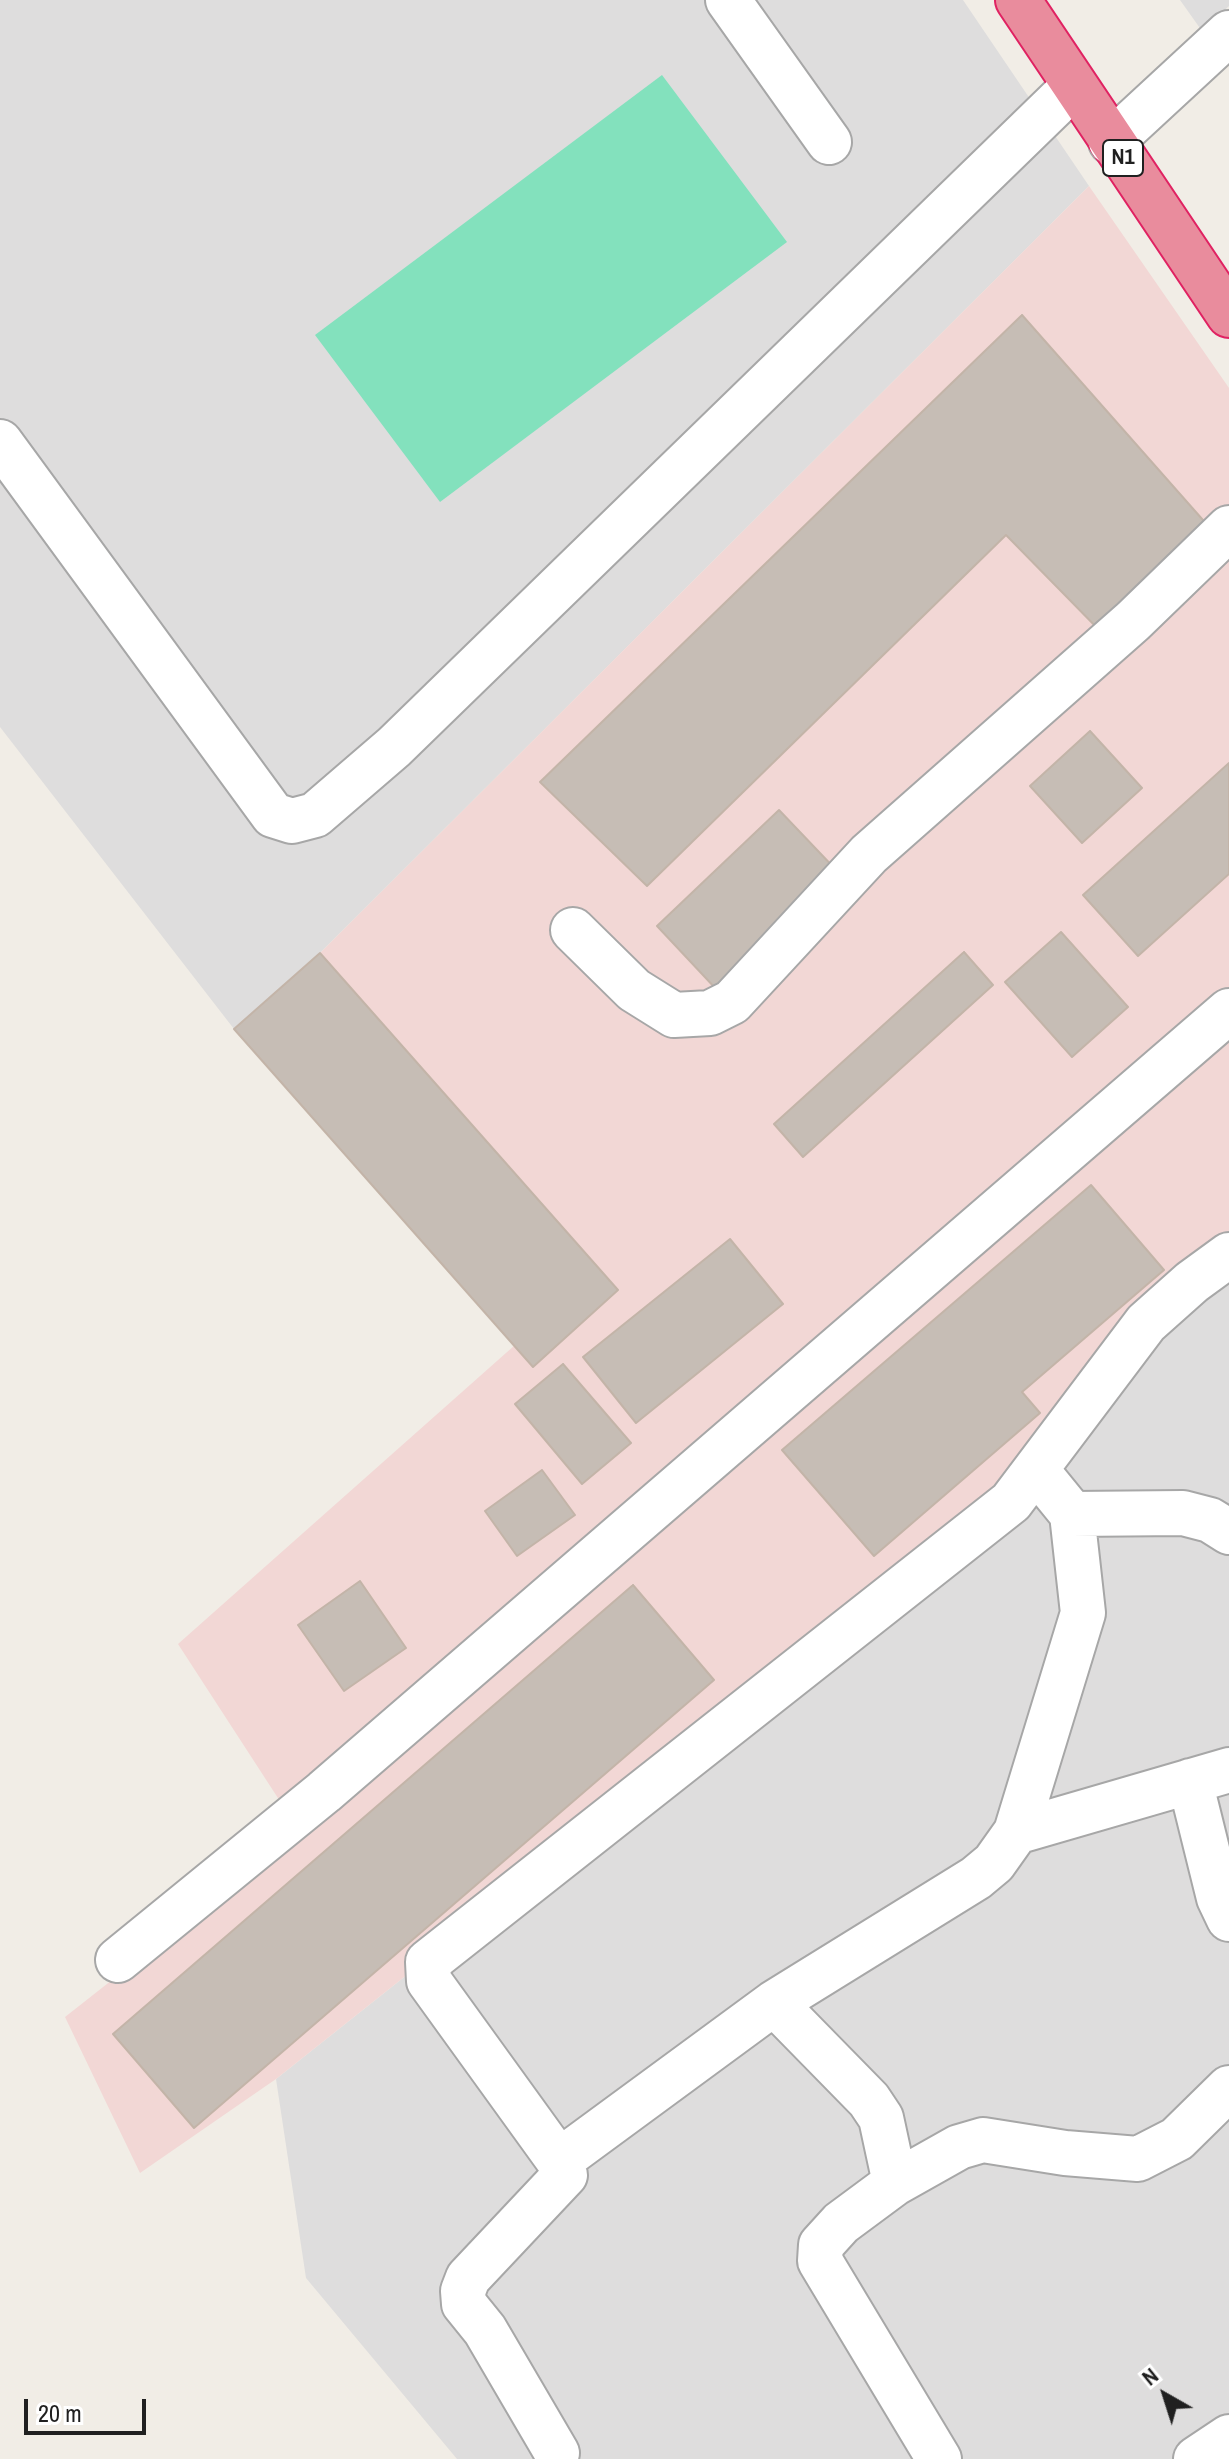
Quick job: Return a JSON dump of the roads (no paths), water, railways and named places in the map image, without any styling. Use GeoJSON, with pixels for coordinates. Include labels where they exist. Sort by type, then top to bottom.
{"type":"FeatureCollection","features":[{"type":"Feature","properties":{"kind":"highway","name":"N1"},"geometry":{"type":"LineString","coordinates":[[1018,0],[1229,315]]}},
{"type":"Feature","properties":{"kind":"street"},"geometry":{"type":"LineString","coordinates":[[728,0],[829,142]]}},
{"type":"Feature","properties":{"kind":"street"},"geometry":{"type":"LineString","coordinates":[[1111,142],[1229,33]]}},
{"type":"Feature","properties":{"kind":"street"},"geometry":{"type":"LineString","coordinates":[[0,442],[273,815],[292,821],[315,815],[394,747],[1074,86]]}},
{"type":"Feature","properties":{"kind":"street"},"geometry":{"type":"LineString","coordinates":[[573,930],[634,990],[674,1015],[710,1013],[732,1002],[869,854],[1133,621],[1229,528]]}},
{"type":"Feature","properties":{"kind":"street"},"geometry":{"type":"LineString","coordinates":[[118,1960],[336,1782],[1229,1011]]}},
{"type":"Feature","properties":{"kind":"street"},"geometry":{"type":"LineString","coordinates":[[557,2453],[485,2330],[464,2304],[463,2291],[468,2278],[565,2175],[559,2161],[429,1981],[428,1962],[1000,1511],[1037,1471],[1078,1410],[1146,1323],[1192,1282],[1229,1255]]}},
{"type":"Feature","properties":{"kind":"street"},"geometry":{"type":"LineString","coordinates":[[559,2161],[774,2003],[976,1878],[994,1863],[1016,1832],[1083,1613],[1072,1514],[1037,1471]]}},
{"type":"Feature","properties":{"kind":"street"},"geometry":{"type":"LineString","coordinates":[[1072,1514],[1183,1513],[1210,1520],[1229,1532]]}},
{"type":"Feature","properties":{"kind":"street"},"geometry":{"type":"LineString","coordinates":[[1016,1832],[1210,1776],[1219,1898],[1229,1919]]}},
{"type":"Feature","properties":{"kind":"street"},"geometry":{"type":"LineString","coordinates":[[774,2003],[869,2100],[881,2118],[895,2183]]}},
{"type":"Feature","properties":{"kind":"street"},"geometry":{"type":"LineString","coordinates":[[939,2459],[820,2261],[821,2245],[841,2223],[895,2183],[942,2155],[983,2140],[1065,2153],[1138,2159],[1177,2139],[1229,2088]]}},
{"type":"Feature","properties":{"kind":"street"},"geometry":{"type":"LineString","coordinates":[[1196,2459],[1229,2437]]}}]}
